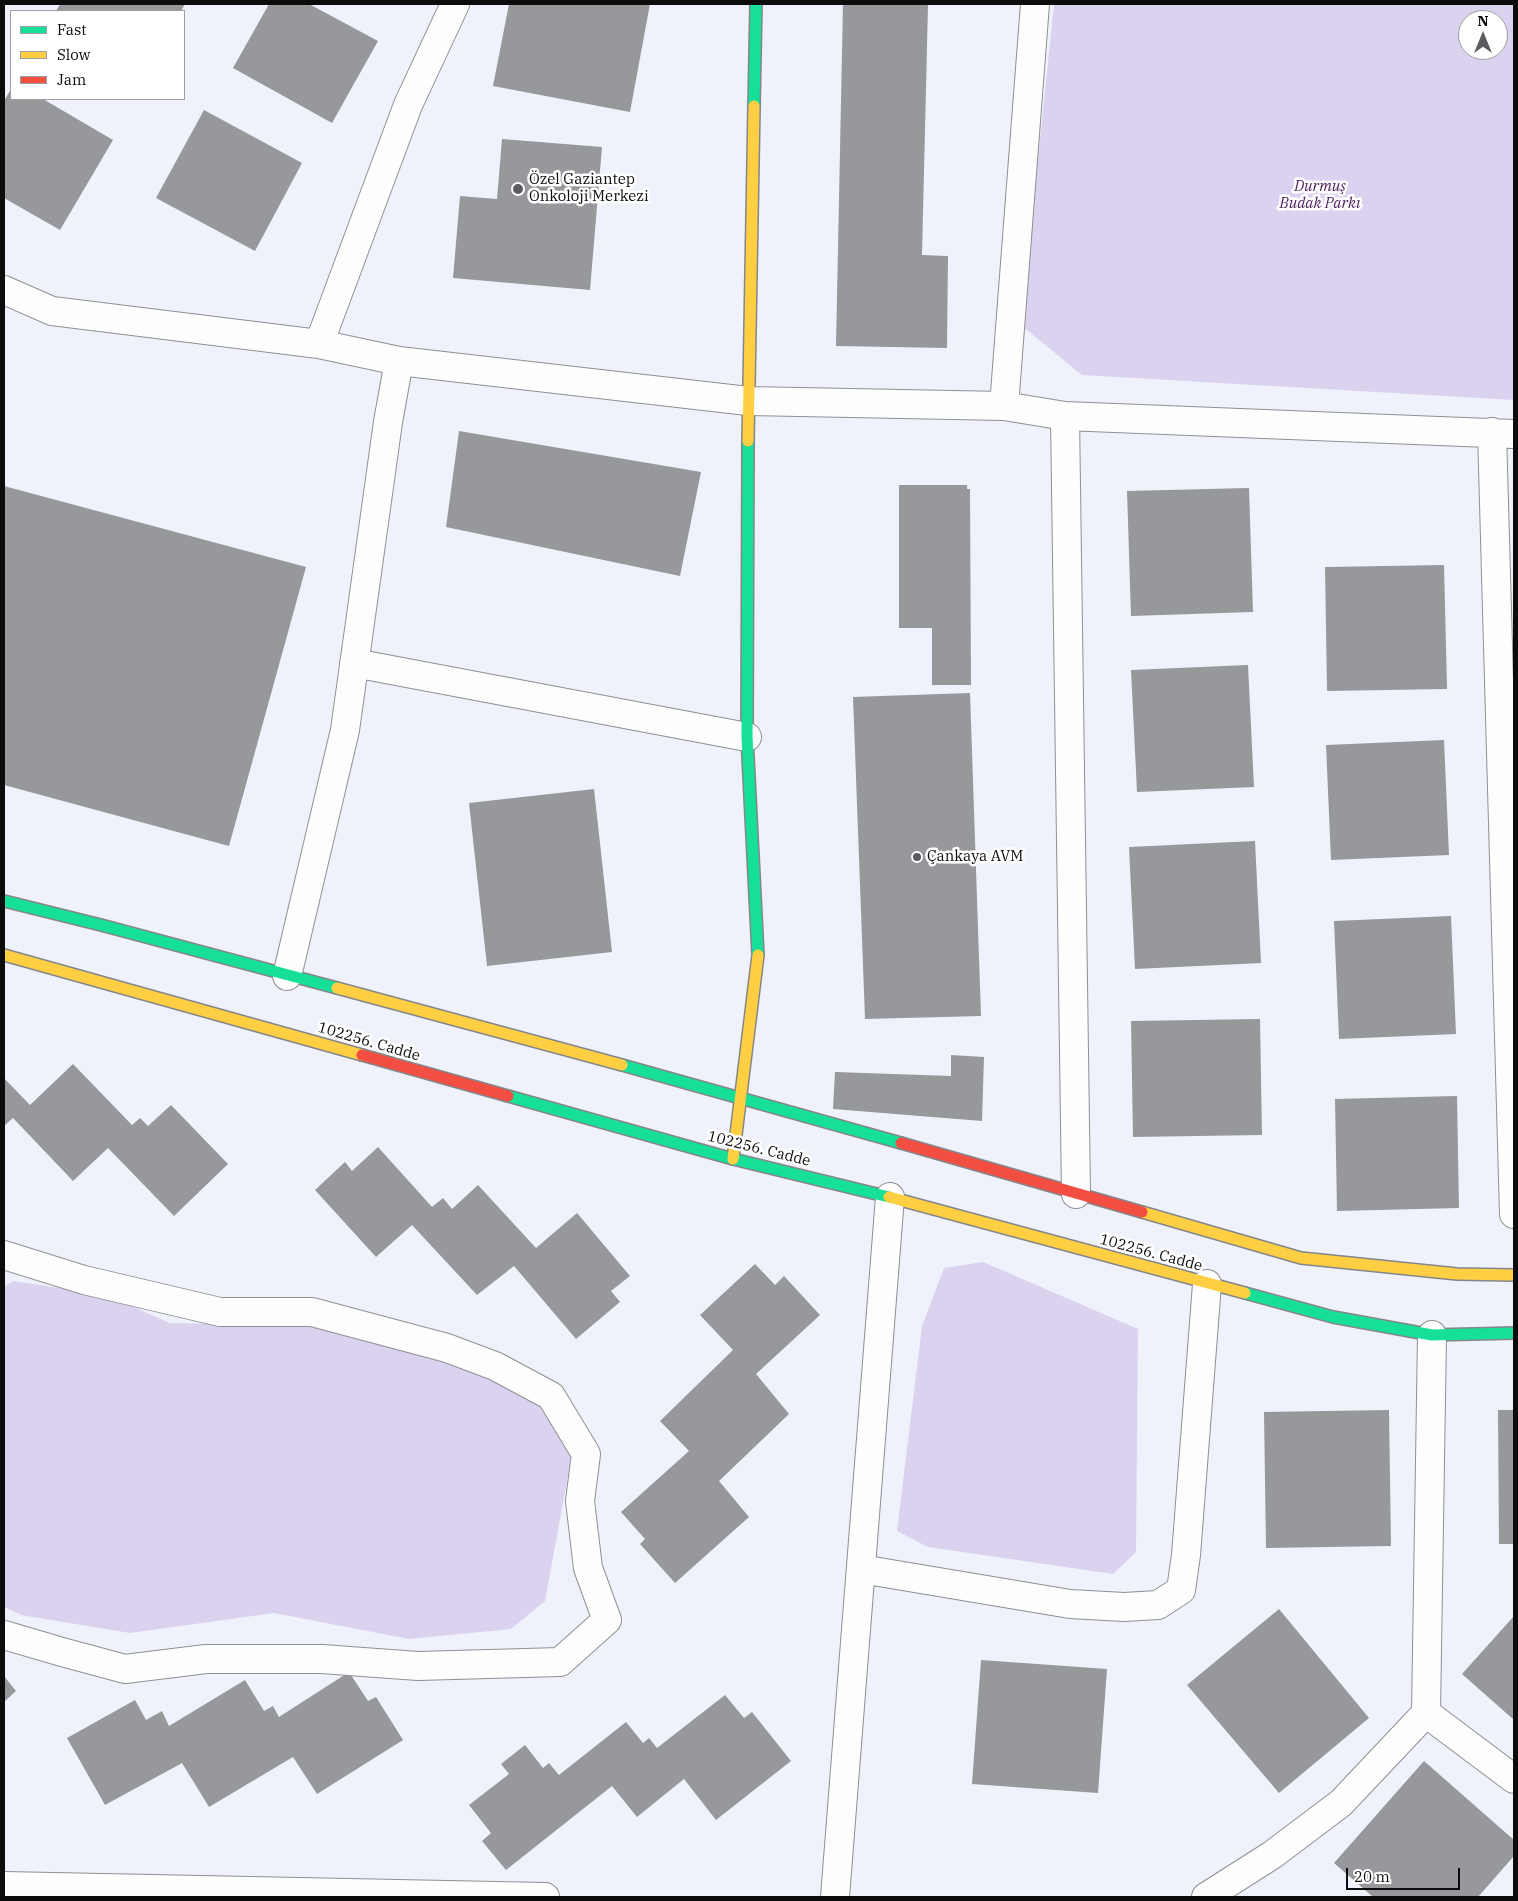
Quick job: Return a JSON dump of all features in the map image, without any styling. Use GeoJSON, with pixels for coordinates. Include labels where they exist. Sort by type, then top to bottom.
{"type":"FeatureCollection","features":[{"type":"Feature","properties":{"kind":"street"},"geometry":{"type":"LineString","coordinates":[[319,344],[408,104],[455,4]]}},
{"type":"Feature","properties":{"kind":"street"},"geometry":{"type":"LineString","coordinates":[[733,1159],[759,950],[747,737],[748,401],[756,4]]}},
{"type":"Feature","properties":{"kind":"street"},"geometry":{"type":"LineString","coordinates":[[1004,406],[1036,4]]}},
{"type":"Feature","properties":{"kind":"street"},"geometry":{"type":"LineString","coordinates":[[4,290],[52,312],[319,344],[399,361],[748,401],[1004,406],[1065,416],[1503,433],[1514,1214]]}},
{"type":"Feature","properties":{"kind":"street"},"geometry":{"type":"LineString","coordinates":[[287,976],[345,730],[388,422],[399,361]]}},
{"type":"Feature","properties":{"kind":"street"},"geometry":{"type":"LineString","coordinates":[[1065,416],[1076,1194]]}},
{"type":"Feature","properties":{"kind":"street"},"geometry":{"type":"LineString","coordinates":[[354,663],[747,737]]}},
{"type":"Feature","properties":{"kind":"street"},"geometry":{"type":"LineString","coordinates":[[4,901],[101,924],[287,976],[742,1097],[1301,1258],[1457,1274],[1514,1275]]}},
{"type":"Feature","properties":{"kind":"street","name":"102256. Cadde"},"geometry":{"type":"LineString","coordinates":[[4,955],[733,1159],[890,1197],[1333,1317],[1432,1335],[1514,1333]]}},
{"type":"Feature","properties":{"kind":"street"},"geometry":{"type":"LineString","coordinates":[[834,1897],[890,1197]]}},
{"type":"Feature","properties":{"kind":"street"},"geometry":{"type":"LineString","coordinates":[[4,1254],[84,1280],[220,1312],[312,1312],[447,1348],[495,1366],[551,1396],[586,1454],[580,1501],[588,1568],[607,1620],[560,1662],[418,1666],[322,1659],[206,1659],[126,1669],[4,1634]]}},
{"type":"Feature","properties":{"kind":"street"},"geometry":{"type":"LineString","coordinates":[[860,1569],[1070,1604],[1124,1607],[1158,1605],[1181,1590],[1186,1555],[1207,1284]]}},
{"type":"Feature","properties":{"kind":"street"},"geometry":{"type":"LineString","coordinates":[[1206,1897],[1272,1855],[1341,1803],[1426,1714],[1432,1335]]}},
{"type":"Feature","properties":{"kind":"street"},"geometry":{"type":"LineString","coordinates":[[1426,1714],[1514,1779]]}},
{"type":"Feature","properties":{"kind":"street"},"geometry":{"type":"LineString","coordinates":[[4,1886],[147,1892],[545,1897]]}},
{"type":"Feature","properties":{"kind":"green space","name":"Durmuş Budak Parkı"},"geometry":{"type":"Polygon","coordinates":[[[1054,4],[1514,4],[1514,400],[1082,375],[1021,325],[1054,4]]]}},
{"type":"Feature","properties":{"kind":"green space"},"geometry":{"type":"Polygon","coordinates":[[[983,1262],[1138,1329],[1136,1552],[1113,1574],[928,1547],[897,1531],[922,1326],[944,1268],[983,1262]]]}},
{"type":"Feature","properties":{"kind":"green space"},"geometry":{"type":"Polygon","coordinates":[[[13,1281],[106,1295],[170,1323],[302,1325],[500,1367],[565,1413],[571,1459],[545,1601],[511,1629],[409,1639],[274,1613],[130,1633],[21,1615],[4,1607],[4,1287],[13,1281]]]}},
{"type":"Feature","properties":{"kind":"building"},"geometry":{"type":"Polygon","coordinates":[[[60,4],[185,4],[182,10],[57,10],[60,4]]]}},
{"type":"Feature","properties":{"kind":"building"},"geometry":{"type":"Polygon","coordinates":[[[269,4],[309,4],[378,41],[332,123],[233,68],[269,4]]]}},
{"type":"Feature","properties":{"kind":"building"},"geometry":{"type":"Polygon","coordinates":[[[509,4],[650,4],[630,112],[493,86],[509,4]]]}},
{"type":"Feature","properties":{"kind":"building"},"geometry":{"type":"Polygon","coordinates":[[[843,4],[928,4],[922,255],[948,256],[947,348],[836,346],[843,4]]]}},
{"type":"Feature","properties":{"kind":"building"},"geometry":{"type":"Polygon","coordinates":[[[10,91],[10,100],[45,100],[113,140],[60,230],[4,198],[4,101],[10,91]]]}},
{"type":"Feature","properties":{"kind":"building"},"geometry":{"type":"Polygon","coordinates":[[[204,110],[302,163],[255,251],[156,198],[204,110]]]}},
{"type":"Feature","properties":{"kind":"building"},"geometry":{"type":"Polygon","coordinates":[[[502,139],[602,147],[590,290],[453,278],[460,196],[497,199],[502,139]]]}},
{"type":"Feature","properties":{"kind":"building"},"geometry":{"type":"Polygon","coordinates":[[[459,431],[701,472],[680,576],[446,527],[459,431]]]}},
{"type":"Feature","properties":{"kind":"building"},"geometry":{"type":"Polygon","coordinates":[[[899,485],[967,485],[967,489],[970,489],[971,685],[932,685],[932,628],[899,628],[899,485]]]}},
{"type":"Feature","properties":{"kind":"building"},"geometry":{"type":"Polygon","coordinates":[[[4,486],[306,567],[229,846],[4,785],[4,486]]]}},
{"type":"Feature","properties":{"kind":"building"},"geometry":{"type":"Polygon","coordinates":[[[1249,488],[1253,612],[1131,616],[1127,491],[1249,488]]]}},
{"type":"Feature","properties":{"kind":"building"},"geometry":{"type":"Polygon","coordinates":[[[1444,565],[1447,689],[1327,691],[1325,567],[1444,565]]]}},
{"type":"Feature","properties":{"kind":"building"},"geometry":{"type":"Polygon","coordinates":[[[1248,665],[1254,787],[1137,792],[1131,670],[1248,665]]]}},
{"type":"Feature","properties":{"kind":"building","name":"Çankaya AVM"},"geometry":{"type":"Polygon","coordinates":[[[970,693],[981,1016],[865,1019],[853,697],[970,693]]]}},
{"type":"Feature","properties":{"kind":"building"},"geometry":{"type":"Polygon","coordinates":[[[1444,740],[1449,855],[1331,860],[1326,745],[1444,740]]]}},
{"type":"Feature","properties":{"kind":"building"},"geometry":{"type":"Polygon","coordinates":[[[594,789],[612,952],[487,966],[469,803],[594,789]]]}},
{"type":"Feature","properties":{"kind":"building"},"geometry":{"type":"Polygon","coordinates":[[[1255,841],[1261,963],[1135,969],[1129,847],[1255,841]]]}},
{"type":"Feature","properties":{"kind":"building"},"geometry":{"type":"Polygon","coordinates":[[[1451,916],[1456,1034],[1339,1039],[1334,921],[1451,916]]]}},
{"type":"Feature","properties":{"kind":"building"},"geometry":{"type":"Polygon","coordinates":[[[1260,1019],[1262,1135],[1133,1137],[1131,1021],[1260,1019]]]}},
{"type":"Feature","properties":{"kind":"building"},"geometry":{"type":"Polygon","coordinates":[[[951,1055],[984,1057],[982,1121],[833,1109],[835,1072],[951,1076],[951,1055]]]}},
{"type":"Feature","properties":{"kind":"building"},"geometry":{"type":"Polygon","coordinates":[[[73,1064],[132,1125],[140,1118],[148,1126],[171,1105],[228,1164],[174,1216],[108,1148],[73,1181],[13,1118],[4,1126],[4,1078],[30,1105],[73,1064]]]}},
{"type":"Feature","properties":{"kind":"building"},"geometry":{"type":"Polygon","coordinates":[[[1457,1096],[1459,1208],[1337,1211],[1335,1099],[1457,1096]]]}},
{"type":"Feature","properties":{"kind":"building"},"geometry":{"type":"Polygon","coordinates":[[[378,1147],[432,1207],[443,1198],[452,1209],[478,1185],[536,1248],[577,1213],[630,1276],[611,1291],[620,1302],[576,1339],[514,1266],[477,1295],[412,1225],[376,1257],[315,1190],[345,1162],[352,1171],[378,1147]]]}},
{"type":"Feature","properties":{"kind":"building"},"geometry":{"type":"Polygon","coordinates":[[[755,1264],[775,1285],[784,1276],[820,1315],[756,1374],[789,1414],[719,1481],[749,1517],[675,1583],[640,1544],[645,1539],[621,1512],[689,1451],[660,1421],[733,1350],[700,1315],[755,1264]]]}},
{"type":"Feature","properties":{"kind":"building"},"geometry":{"type":"Polygon","coordinates":[[[1389,1410],[1391,1546],[1266,1548],[1264,1412],[1389,1410]]]}},
{"type":"Feature","properties":{"kind":"building"},"geometry":{"type":"Polygon","coordinates":[[[1498,1410],[1514,1410],[1514,1544],[1499,1544],[1498,1410]]]}},
{"type":"Feature","properties":{"kind":"building"},"geometry":{"type":"Polygon","coordinates":[[[1279,1609],[1369,1718],[1279,1793],[1187,1685],[1279,1609]]]}},
{"type":"Feature","properties":{"kind":"building"},"geometry":{"type":"Polygon","coordinates":[[[1514,1616],[1514,1720],[1462,1674],[1514,1616]]]}},
{"type":"Feature","properties":{"kind":"building"},"geometry":{"type":"Polygon","coordinates":[[[981,1660],[1107,1669],[1098,1793],[972,1784],[981,1660]]]}},
{"type":"Feature","properties":{"kind":"building"},"geometry":{"type":"Polygon","coordinates":[[[349,1672],[368,1701],[376,1697],[403,1740],[317,1794],[293,1757],[209,1807],[182,1763],[105,1805],[67,1738],[135,1700],[146,1720],[162,1711],[169,1726],[245,1680],[264,1711],[273,1706],[279,1717],[349,1672]]]}},
{"type":"Feature","properties":{"kind":"building"},"geometry":{"type":"Polygon","coordinates":[[[4,1676],[16,1691],[4,1702],[4,1676]]]}},
{"type":"Feature","properties":{"kind":"building"},"geometry":{"type":"Polygon","coordinates":[[[725,1695],[744,1718],[752,1712],[791,1761],[716,1820],[684,1779],[637,1817],[612,1786],[506,1870],[482,1841],[491,1833],[469,1805],[509,1774],[501,1764],[525,1745],[543,1768],[549,1763],[559,1775],[626,1722],[643,1743],[649,1738],[657,1748],[725,1695]]]}},
{"type":"Feature","properties":{"kind":"building"},"geometry":{"type":"Polygon","coordinates":[[[1424,1761],[1514,1840],[1514,1856],[1478,1897],[1373,1897],[1334,1863],[1424,1761]]]}},
{"type":"Feature","properties":{"kind":"traffic: fast"},"geometry":{"type":"LineString","coordinates":[[754,106],[756,4]]}},
{"type":"Feature","properties":{"kind":"traffic: fast"},"geometry":{"type":"LineString","coordinates":[[748,441],[747,737],[758,955]]}},
{"type":"Feature","properties":{"kind":"traffic: fast"},"geometry":{"type":"LineString","coordinates":[[4,901],[337,988]]}},
{"type":"Feature","properties":{"kind":"traffic: fast"},"geometry":{"type":"LineString","coordinates":[[622,1065],[901,1143]]}},
{"type":"Feature","properties":{"kind":"traffic: fast"},"geometry":{"type":"LineString","coordinates":[[508,1096],[733,1159],[889,1197]]}},
{"type":"Feature","properties":{"kind":"traffic: fast"},"geometry":{"type":"LineString","coordinates":[[1245,1293],[1333,1317],[1432,1335],[1514,1333]]}},
{"type":"Feature","properties":{"kind":"traffic: slow"},"geometry":{"type":"LineString","coordinates":[[748,441],[754,106]]}},
{"type":"Feature","properties":{"kind":"traffic: slow"},"geometry":{"type":"LineString","coordinates":[[4,955],[362,1055]]}},
{"type":"Feature","properties":{"kind":"traffic: slow"},"geometry":{"type":"LineString","coordinates":[[733,1159],[758,955]]}},
{"type":"Feature","properties":{"kind":"traffic: slow"},"geometry":{"type":"LineString","coordinates":[[337,988],[622,1065]]}},
{"type":"Feature","properties":{"kind":"traffic: slow"},"geometry":{"type":"LineString","coordinates":[[889,1197],[1245,1293]]}},
{"type":"Feature","properties":{"kind":"traffic: slow"},"geometry":{"type":"LineString","coordinates":[[1142,1212],[1301,1258],[1457,1274],[1514,1275]]}},
{"type":"Feature","properties":{"kind":"traffic: jam"},"geometry":{"type":"LineString","coordinates":[[362,1055],[508,1096]]}},
{"type":"Feature","properties":{"kind":"traffic: jam"},"geometry":{"type":"LineString","coordinates":[[901,1143],[1142,1212]]}},
{"type":"Feature","properties":{"kind":"place","name":"Özel Gaziantep Onkoloji Merkezi"},"geometry":{"type":"Point","coordinates":[518,189]}},
{"type":"Feature","properties":{"kind":"place","name":"Çankaya AVM"},"geometry":{"type":"Point","coordinates":[917,857]}}]}
